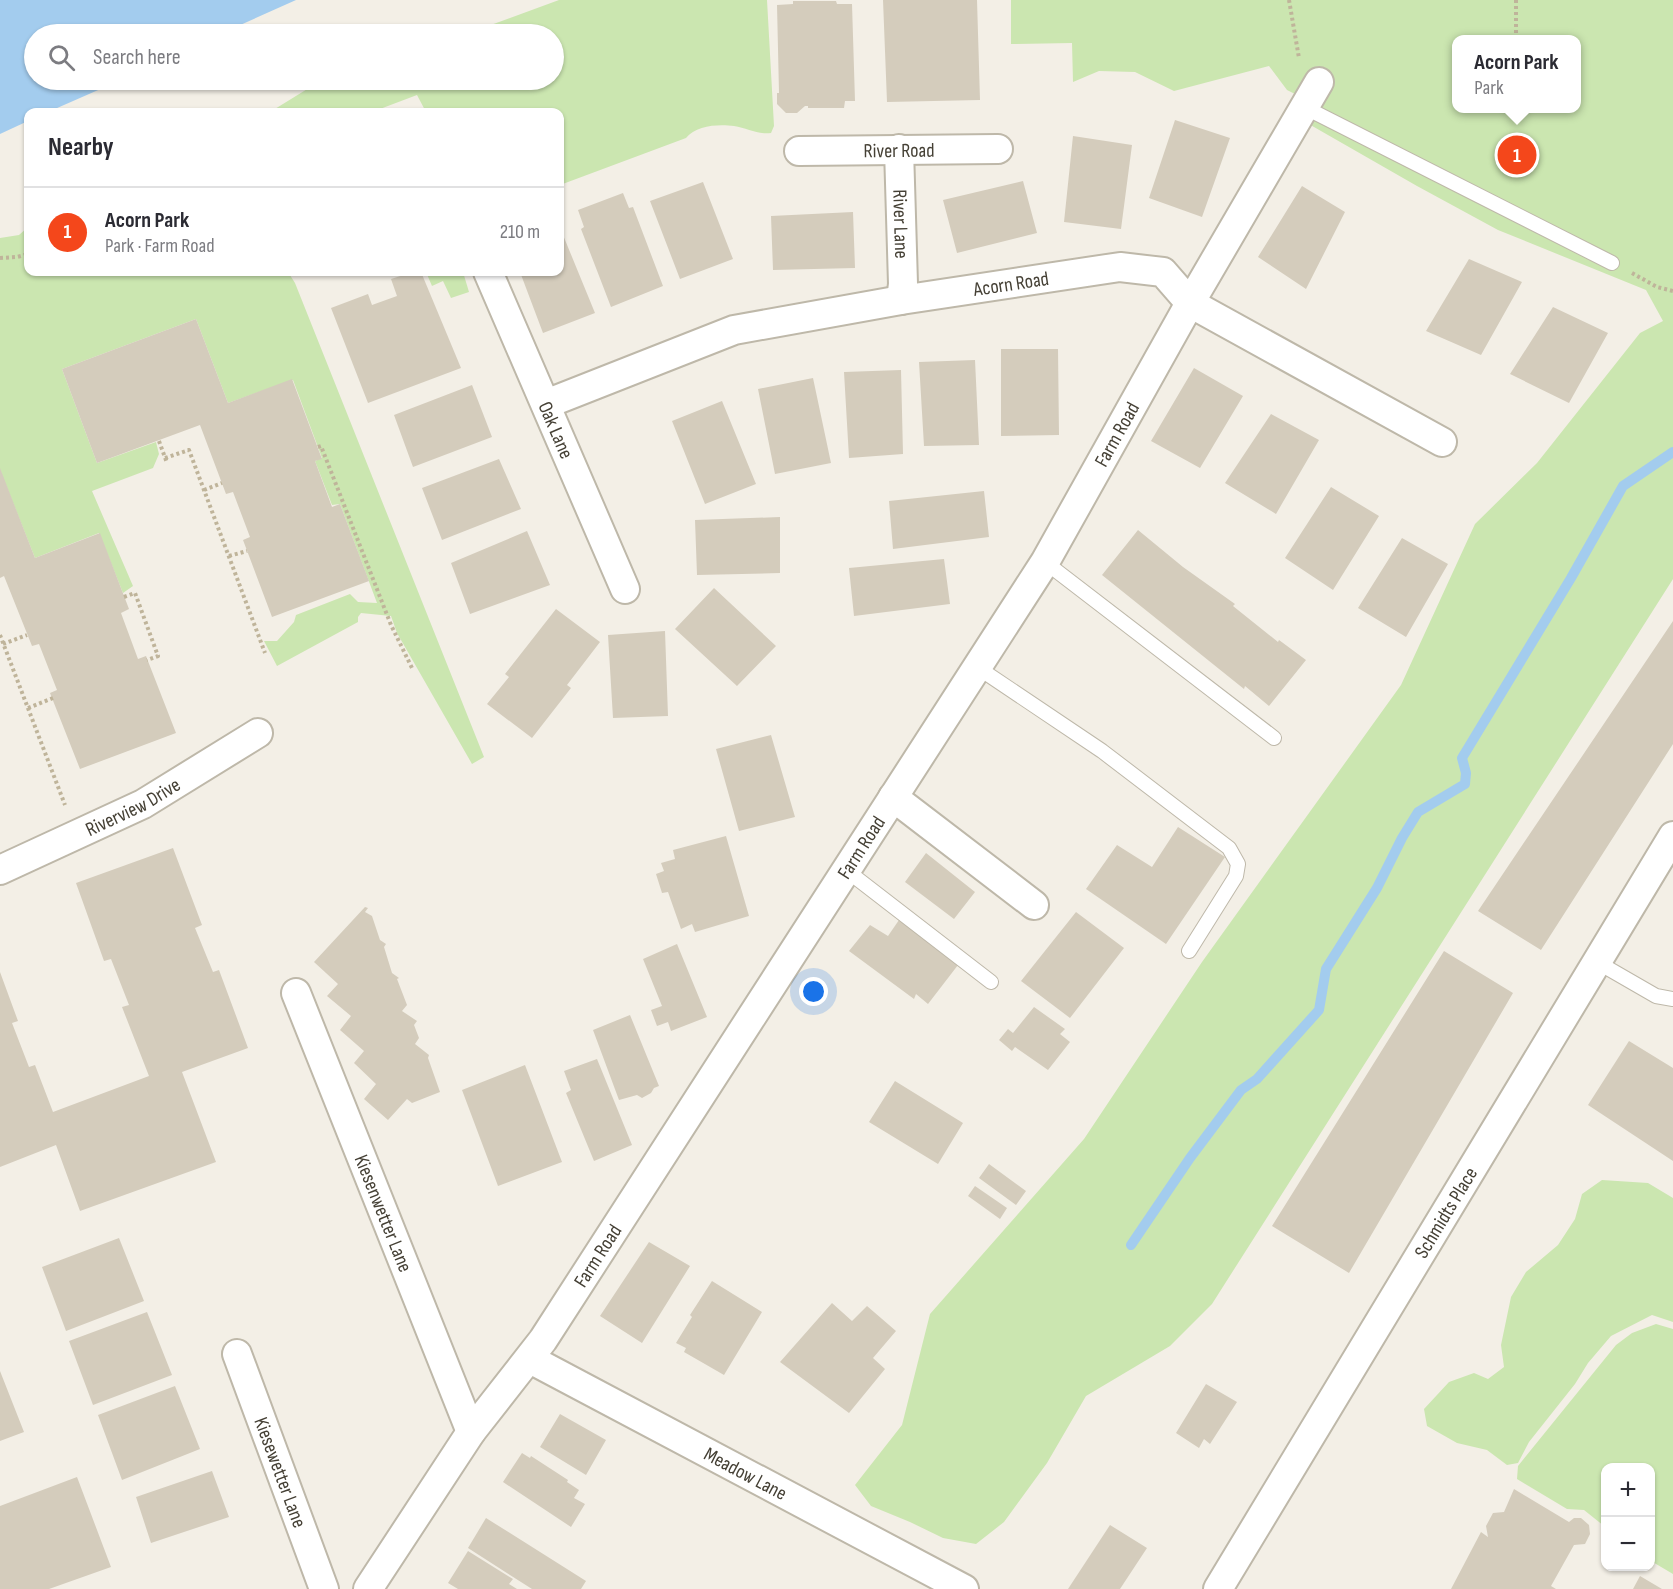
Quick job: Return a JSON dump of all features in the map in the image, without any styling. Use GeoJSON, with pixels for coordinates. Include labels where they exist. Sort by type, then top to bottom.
{"type":"FeatureCollection","features":[{"type":"Feature","properties":{"kind":"street","name":"Farm Road"},"geometry":{"type":"LineString","coordinates":[[368,1589],[471,1432],[530,1359],[1045,562],[1190,303],[1304,107],[1310,75]]}},
{"type":"Feature","properties":{"kind":"street","name":"River Lane"},"geometry":{"type":"LineString","coordinates":[[899,149],[901,300]]}},
{"type":"Feature","properties":{"kind":"street","name":"River Road"},"geometry":{"type":"LineString","coordinates":[[799,151],[998,149]]}},
{"type":"Feature","properties":{"kind":"street","name":"Acorn Road"},"geometry":{"type":"LineString","coordinates":[[546,404],[734,330],[901,300],[1120,267],[1163,272],[1190,303],[1442,442]]}},
{"type":"Feature","properties":{"kind":"street","name":"Oak Lane"},"geometry":{"type":"LineString","coordinates":[[490,276],[625,589]]}},
{"type":"Feature","properties":{"kind":"street","name":"Riverview Drive"},"geometry":{"type":"LineString","coordinates":[[0,870],[143,804],[258,733]]}},
{"type":"Feature","properties":{"kind":"street"},"geometry":{"type":"LineString","coordinates":[[893,797],[1034,905]]}},
{"type":"Feature","properties":{"kind":"street","name":"Schmidts Place"},"geometry":{"type":"LineString","coordinates":[[1218,1589],[1671,843]]}},
{"type":"Feature","properties":{"kind":"street","name":"Kiesenwetter Lane"},"geometry":{"type":"LineString","coordinates":[[296,993],[471,1432]]}},
{"type":"Feature","properties":{"kind":"street","name":"Kiesewetter Lane"},"geometry":{"type":"LineString","coordinates":[[237,1354],[324,1589]]}},
{"type":"Feature","properties":{"kind":"street","name":"Meadow Lane"},"geometry":{"type":"LineString","coordinates":[[530,1359],[964,1589]]}},
{"type":"Feature","properties":{"kind":"lane"},"geometry":{"type":"LineString","coordinates":[[1304,107],[1612,263]]}},
{"type":"Feature","properties":{"kind":"lane"},"geometry":{"type":"LineString","coordinates":[[1045,562],[1274,738]]}},
{"type":"Feature","properties":{"kind":"lane"},"geometry":{"type":"LineString","coordinates":[[977,667],[1102,751],[1229,848],[1238,864],[1236,876],[1189,951]]}},
{"type":"Feature","properties":{"kind":"lane"},"geometry":{"type":"LineString","coordinates":[[846,870],[991,982]]}},
{"type":"Feature","properties":{"kind":"lane"},"geometry":{"type":"LineString","coordinates":[[1597,962],[1656,996],[1673,999]]}},
{"type":"Feature","properties":{"kind":"path"},"geometry":{"type":"LineString","coordinates":[[1289,0],[1310,75]]}},
{"type":"Feature","properties":{"kind":"path"},"geometry":{"type":"LineString","coordinates":[[1516,0],[1516,35]]}},
{"type":"Feature","properties":{"kind":"path"},"geometry":{"type":"LineString","coordinates":[[0,258],[24,255]]}},
{"type":"Feature","properties":{"kind":"path"},"geometry":{"type":"LineString","coordinates":[[1612,263],[1657,287],[1673,291]]}},
{"type":"Feature","properties":{"kind":"path"},"geometry":{"type":"LineString","coordinates":[[159,441],[166,460],[189,450],[265,653]]}},
{"type":"Feature","properties":{"kind":"path"},"geometry":{"type":"LineString","coordinates":[[318,447],[321,446],[391,625],[412,668]]}},
{"type":"Feature","properties":{"kind":"path"},"geometry":{"type":"LineString","coordinates":[[204,490],[222,483]]}},
{"type":"Feature","properties":{"kind":"path"},"geometry":{"type":"LineString","coordinates":[[229,556],[247,550]]}},
{"type":"Feature","properties":{"kind":"path"},"geometry":{"type":"LineString","coordinates":[[124,597],[135,593],[154,645],[158,656],[147,660]]}},
{"type":"Feature","properties":{"kind":"path"},"geometry":{"type":"LineString","coordinates":[[0,635],[66,809]]}},
{"type":"Feature","properties":{"kind":"path"},"geometry":{"type":"LineString","coordinates":[[3,644],[27,635]]}},
{"type":"Feature","properties":{"kind":"path"},"geometry":{"type":"LineString","coordinates":[[28,708],[53,698]]}},
{"type":"Feature","properties":{"kind":"green space"},"geometry":{"type":"Polygon","coordinates":[[[559,0],[767,0],[774,126],[771,133],[728,125],[702,128],[686,138],[564,184],[564,108],[424,108],[417,95],[383,108],[276,108],[306,90],[564,90],[564,24],[493,24],[559,0]]]}},
{"type":"Feature","properties":{"kind":"green space"},"geometry":{"type":"Polygon","coordinates":[[[1011,0],[1673,0],[1673,579],[1212,1304],[1170,1346],[1086,1396],[1047,1463],[1004,1522],[976,1544],[943,1538],[871,1506],[855,1485],[902,1425],[930,1314],[1084,1139],[1202,962],[1401,685],[1475,524],[1537,463],[1640,333],[1663,321],[1646,290],[1498,230],[1307,123],[1317,105],[1287,90],[1269,66],[1174,91],[1135,72],[1099,71],[1073,82],[1072,43],[1011,44],[1011,0]]]}},
{"type":"Feature","properties":{"kind":"green space"},"geometry":{"type":"Polygon","coordinates":[[[24,231],[24,276],[291,276],[484,757],[472,764],[397,633],[391,616],[361,613],[358,622],[277,666],[264,641],[277,641],[294,622],[296,615],[350,594],[358,602],[377,603],[340,504],[332,505],[315,461],[322,458],[293,380],[228,403],[196,319],[62,369],[97,463],[156,442],[159,454],[153,468],[92,491],[133,586],[123,593],[99,533],[35,558],[0,470],[0,238],[19,235],[24,231]]]}},
{"type":"Feature","properties":{"kind":"green space"},"geometry":{"type":"Polygon","coordinates":[[[428,276],[464,276],[469,292],[451,298],[443,281],[432,286],[428,276]]]}},
{"type":"Feature","properties":{"kind":"green space"},"geometry":{"type":"Polygon","coordinates":[[[1602,1180],[1648,1183],[1673,1198],[1673,1322],[1652,1315],[1611,1336],[1529,1442],[1518,1463],[1507,1465],[1487,1450],[1457,1443],[1427,1426],[1424,1409],[1449,1382],[1474,1373],[1488,1379],[1504,1367],[1501,1345],[1511,1297],[1526,1272],[1558,1245],[1575,1219],[1582,1194],[1602,1180]]]}},
{"type":"Feature","properties":{"kind":"green space"},"geometry":{"type":"Polygon","coordinates":[[[1656,1324],[1673,1329],[1673,1574],[1655,1563],[1655,1463],[1601,1463],[1601,1524],[1584,1510],[1567,1509],[1517,1479],[1518,1466],[1616,1345],[1632,1333],[1656,1324]]]}},
{"type":"Feature","properties":{"kind":"water"},"geometry":{"type":"Polygon","coordinates":[[[0,0],[296,0],[242,24],[24,24],[24,90],[98,90],[57,108],[24,108],[24,123],[0,134],[0,0]]]}},
{"type":"Feature","properties":{"kind":"building"},"geometry":{"type":"Polygon","coordinates":[[[883,0],[977,0],[980,100],[887,102],[883,0]]]}},
{"type":"Feature","properties":{"kind":"building"},"geometry":{"type":"Polygon","coordinates":[[[793,1],[836,1],[837,4],[852,4],[855,101],[845,101],[844,108],[808,108],[805,106],[797,113],[786,113],[777,104],[777,93],[779,93],[777,5],[793,4],[793,1]]]}},
{"type":"Feature","properties":{"kind":"building"},"geometry":{"type":"Polygon","coordinates":[[[1175,120],[1230,138],[1202,217],[1149,198],[1175,120]]]}},
{"type":"Feature","properties":{"kind":"building"},"geometry":{"type":"Polygon","coordinates":[[[1073,136],[1132,145],[1121,229],[1064,222],[1073,136]]]}},
{"type":"Feature","properties":{"kind":"building"},"geometry":{"type":"Polygon","coordinates":[[[1023,181],[1037,233],[957,253],[943,200],[1023,181]]]}},
{"type":"Feature","properties":{"kind":"building"},"geometry":{"type":"Polygon","coordinates":[[[703,182],[733,259],[680,279],[650,201],[703,182]]]}},
{"type":"Feature","properties":{"kind":"building"},"geometry":{"type":"Polygon","coordinates":[[[1302,186],[1345,212],[1306,289],[1258,257],[1302,186]]]}},
{"type":"Feature","properties":{"kind":"building"},"geometry":{"type":"Polygon","coordinates":[[[623,193],[629,208],[633,207],[663,286],[611,307],[581,229],[584,227],[578,210],[623,193]]]}},
{"type":"Feature","properties":{"kind":"building"},"geometry":{"type":"Polygon","coordinates":[[[853,212],[855,268],[773,270],[771,216],[853,212]]]}},
{"type":"Feature","properties":{"kind":"building"},"geometry":{"type":"Polygon","coordinates":[[[564,237],[595,313],[543,333],[522,276],[564,276],[564,237]]]}},
{"type":"Feature","properties":{"kind":"building"},"geometry":{"type":"Polygon","coordinates":[[[1469,259],[1522,282],[1481,355],[1426,331],[1469,259]]]}},
{"type":"Feature","properties":{"kind":"building"},"geometry":{"type":"Polygon","coordinates":[[[400,276],[423,276],[461,368],[368,403],[331,308],[368,294],[372,305],[397,296],[391,279],[400,276]]]}},
{"type":"Feature","properties":{"kind":"building"},"geometry":{"type":"Polygon","coordinates":[[[1553,307],[1608,333],[1569,403],[1510,374],[1553,307]]]}},
{"type":"Feature","properties":{"kind":"building"},"geometry":{"type":"Polygon","coordinates":[[[196,319],[228,403],[292,379],[322,459],[315,461],[332,507],[340,504],[369,581],[272,617],[243,540],[250,537],[233,492],[226,494],[200,425],[97,463],[62,369],[196,319]]]}},
{"type":"Feature","properties":{"kind":"building"},"geometry":{"type":"Polygon","coordinates":[[[1001,349],[1058,349],[1059,435],[1001,436],[1001,349]]]}},
{"type":"Feature","properties":{"kind":"building"},"geometry":{"type":"Polygon","coordinates":[[[975,360],[979,445],[924,446],[919,362],[975,360]]]}},
{"type":"Feature","properties":{"kind":"building"},"geometry":{"type":"Polygon","coordinates":[[[1194,368],[1243,396],[1200,468],[1151,441],[1194,368]]]}},
{"type":"Feature","properties":{"kind":"building"},"geometry":{"type":"Polygon","coordinates":[[[901,370],[903,454],[849,458],[844,372],[901,370]]]}},
{"type":"Feature","properties":{"kind":"building"},"geometry":{"type":"Polygon","coordinates":[[[813,378],[831,463],[775,474],[758,389],[813,378]]]}},
{"type":"Feature","properties":{"kind":"building"},"geometry":{"type":"Polygon","coordinates":[[[472,385],[492,437],[413,467],[394,415],[472,385]]]}},
{"type":"Feature","properties":{"kind":"building"},"geometry":{"type":"Polygon","coordinates":[[[722,401],[756,484],[705,504],[672,421],[722,401]]]}},
{"type":"Feature","properties":{"kind":"building"},"geometry":{"type":"Polygon","coordinates":[[[1271,414],[1319,440],[1276,514],[1225,483],[1271,414]]]}},
{"type":"Feature","properties":{"kind":"building"},"geometry":{"type":"Polygon","coordinates":[[[499,459],[521,509],[442,540],[422,488],[499,459]]]}},
{"type":"Feature","properties":{"kind":"building"},"geometry":{"type":"Polygon","coordinates":[[[0,468],[35,558],[100,533],[129,609],[121,613],[138,659],[146,656],[176,733],[80,769],[50,693],[57,690],[39,644],[32,646],[4,576],[0,578],[0,468]]]}},
{"type":"Feature","properties":{"kind":"building"},"geometry":{"type":"Polygon","coordinates":[[[1331,487],[1379,516],[1333,590],[1285,558],[1331,487]]]}},
{"type":"Feature","properties":{"kind":"building"},"geometry":{"type":"Polygon","coordinates":[[[984,491],[989,537],[893,549],[889,501],[984,491]]]}},
{"type":"Feature","properties":{"kind":"building"},"geometry":{"type":"Polygon","coordinates":[[[780,517],[780,573],[697,575],[695,520],[780,517]]]}},
{"type":"Feature","properties":{"kind":"building"},"geometry":{"type":"Polygon","coordinates":[[[1138,530],[1183,567],[1235,604],[1233,606],[1278,642],[1279,640],[1306,660],[1269,706],[1245,686],[1244,689],[1102,575],[1138,530]]]}},
{"type":"Feature","properties":{"kind":"building"},"geometry":{"type":"Polygon","coordinates":[[[527,531],[550,585],[470,614],[451,563],[527,531]]]}},
{"type":"Feature","properties":{"kind":"building"},"geometry":{"type":"Polygon","coordinates":[[[1402,538],[1448,564],[1406,637],[1358,608],[1402,538]]]}},
{"type":"Feature","properties":{"kind":"building"},"geometry":{"type":"Polygon","coordinates":[[[944,559],[950,604],[854,616],[849,568],[944,559]]]}},
{"type":"Feature","properties":{"kind":"building"},"geometry":{"type":"Polygon","coordinates":[[[714,588],[776,646],[737,686],[675,629],[714,588]]]}},
{"type":"Feature","properties":{"kind":"building"},"geometry":{"type":"Polygon","coordinates":[[[556,609],[600,642],[567,685],[571,688],[532,738],[487,704],[509,677],[505,674],[556,609]]]}},
{"type":"Feature","properties":{"kind":"building"},"geometry":{"type":"Polygon","coordinates":[[[1673,621],[1673,744],[1541,950],[1478,911],[1673,621]]]}},
{"type":"Feature","properties":{"kind":"building"},"geometry":{"type":"Polygon","coordinates":[[[665,631],[668,716],[613,718],[608,635],[665,631]]]}},
{"type":"Feature","properties":{"kind":"building"},"geometry":{"type":"Polygon","coordinates":[[[771,735],[795,817],[739,831],[716,749],[771,735]]]}},
{"type":"Feature","properties":{"kind":"building"},"geometry":{"type":"Polygon","coordinates":[[[1178,827],[1225,857],[1166,944],[1086,889],[1117,845],[1152,867],[1178,827]]]}},
{"type":"Feature","properties":{"kind":"building"},"geometry":{"type":"Polygon","coordinates":[[[726,836],[749,916],[695,932],[692,924],[681,929],[668,892],[662,893],[656,874],[664,871],[661,863],[675,859],[673,850],[726,836]]]}},
{"type":"Feature","properties":{"kind":"building"},"geometry":{"type":"Polygon","coordinates":[[[173,848],[202,925],[195,928],[213,972],[219,970],[248,1048],[182,1072],[216,1162],[80,1211],[56,1145],[0,1167],[0,972],[18,1021],[12,1023],[29,1067],[35,1065],[53,1112],[149,1076],[122,1007],[129,1005],[111,959],[104,961],[76,883],[173,848]]]}},
{"type":"Feature","properties":{"kind":"building"},"geometry":{"type":"Polygon","coordinates":[[[926,853],[975,892],[954,919],[905,882],[926,853]]]}},
{"type":"Feature","properties":{"kind":"building"},"geometry":{"type":"Polygon","coordinates":[[[365,907],[368,908],[365,912],[372,916],[380,940],[386,944],[384,947],[392,973],[399,978],[397,979],[407,1005],[402,1011],[417,1021],[414,1025],[419,1038],[415,1044],[429,1055],[428,1058],[440,1092],[412,1103],[407,1099],[388,1120],[364,1099],[376,1084],[354,1063],[364,1051],[340,1030],[351,1016],[327,996],[338,984],[314,962],[365,907]]]}},
{"type":"Feature","properties":{"kind":"building"},"geometry":{"type":"Polygon","coordinates":[[[1076,912],[1124,948],[1070,1018],[1021,981],[1076,912]]]}},
{"type":"Feature","properties":{"kind":"building"},"geometry":{"type":"Polygon","coordinates":[[[899,920],[958,965],[928,1004],[916,994],[914,999],[849,951],[870,925],[888,936],[899,920]]]}},
{"type":"Feature","properties":{"kind":"building"},"geometry":{"type":"Polygon","coordinates":[[[677,944],[707,1017],[671,1031],[668,1022],[657,1026],[651,1010],[662,1006],[643,959],[677,944]]]}},
{"type":"Feature","properties":{"kind":"building"},"geometry":{"type":"Polygon","coordinates":[[[1444,951],[1513,993],[1349,1273],[1272,1226],[1444,951]]]}},
{"type":"Feature","properties":{"kind":"building"},"geometry":{"type":"Polygon","coordinates":[[[1034,1007],[1065,1029],[1060,1034],[1070,1042],[1048,1070],[1015,1047],[1012,1051],[999,1040],[1008,1029],[1013,1033],[1034,1007]]]}},
{"type":"Feature","properties":{"kind":"building"},"geometry":{"type":"Polygon","coordinates":[[[630,1015],[659,1086],[642,1098],[637,1095],[619,1100],[593,1030],[630,1015]]]}},
{"type":"Feature","properties":{"kind":"building"},"geometry":{"type":"Polygon","coordinates":[[[1629,1041],[1673,1068],[1673,1161],[1588,1105],[1629,1041]]]}},
{"type":"Feature","properties":{"kind":"building"},"geometry":{"type":"Polygon","coordinates":[[[597,1059],[632,1145],[594,1161],[566,1093],[571,1090],[564,1071],[597,1059]]]}},
{"type":"Feature","properties":{"kind":"building"},"geometry":{"type":"Polygon","coordinates":[[[525,1065],[562,1162],[498,1186],[462,1090],[525,1065]]]}},
{"type":"Feature","properties":{"kind":"building"},"geometry":{"type":"Polygon","coordinates":[[[895,1081],[963,1123],[938,1164],[869,1122],[895,1081]]]}},
{"type":"Feature","properties":{"kind":"building"},"geometry":{"type":"Polygon","coordinates":[[[989,1164],[1026,1191],[1016,1205],[979,1178],[989,1164]]]}},
{"type":"Feature","properties":{"kind":"building"},"geometry":{"type":"Polygon","coordinates":[[[975,1186],[1007,1208],[1000,1219],[968,1196],[975,1186]]]}},
{"type":"Feature","properties":{"kind":"building"},"geometry":{"type":"Polygon","coordinates":[[[119,1238],[144,1301],[66,1331],[42,1267],[119,1238]]]}},
{"type":"Feature","properties":{"kind":"building"},"geometry":{"type":"Polygon","coordinates":[[[649,1242],[690,1266],[642,1343],[600,1316],[649,1242]]]}},
{"type":"Feature","properties":{"kind":"building"},"geometry":{"type":"Polygon","coordinates":[[[712,1281],[762,1312],[724,1375],[684,1352],[686,1348],[676,1343],[692,1317],[690,1315],[712,1281]]]}},
{"type":"Feature","properties":{"kind":"building"},"geometry":{"type":"Polygon","coordinates":[[[832,1303],[852,1321],[867,1306],[896,1331],[873,1358],[885,1369],[849,1413],[780,1362],[832,1303]]]}},
{"type":"Feature","properties":{"kind":"building"},"geometry":{"type":"Polygon","coordinates":[[[147,1312],[172,1375],[93,1405],[69,1341],[147,1312]]]}},
{"type":"Feature","properties":{"kind":"building"},"geometry":{"type":"Polygon","coordinates":[[[0,1371],[24,1432],[0,1441],[0,1371]]]}},
{"type":"Feature","properties":{"kind":"building"},"geometry":{"type":"Polygon","coordinates":[[[1206,1384],[1237,1402],[1210,1444],[1204,1439],[1199,1448],[1176,1433],[1206,1384]]]}},
{"type":"Feature","properties":{"kind":"building"},"geometry":{"type":"Polygon","coordinates":[[[175,1386],[200,1449],[122,1480],[98,1415],[175,1386]]]}},
{"type":"Feature","properties":{"kind":"building"},"geometry":{"type":"Polygon","coordinates":[[[560,1414],[606,1440],[586,1475],[540,1447],[560,1414]]]}},
{"type":"Feature","properties":{"kind":"building"},"geometry":{"type":"Polygon","coordinates":[[[522,1453],[530,1458],[531,1456],[568,1480],[567,1482],[579,1490],[574,1498],[585,1504],[571,1527],[503,1482],[522,1453]]]}},
{"type":"Feature","properties":{"kind":"building"},"geometry":{"type":"Polygon","coordinates":[[[212,1471],[229,1517],[151,1543],[136,1497],[212,1471]]]}},
{"type":"Feature","properties":{"kind":"building"},"geometry":{"type":"Polygon","coordinates":[[[77,1477],[111,1567],[49,1589],[0,1589],[0,1506],[77,1477]]]}},
{"type":"Feature","properties":{"kind":"building"},"geometry":{"type":"Polygon","coordinates":[[[1514,1489],[1569,1522],[1574,1518],[1581,1518],[1589,1525],[1590,1534],[1585,1544],[1574,1545],[1551,1586],[1556,1589],[1451,1589],[1481,1532],[1488,1537],[1486,1526],[1493,1513],[1504,1512],[1514,1489]]]}},
{"type":"Feature","properties":{"kind":"building"},"geometry":{"type":"Polygon","coordinates":[[[486,1518],[586,1581],[581,1589],[532,1589],[468,1548],[486,1518]]]}},
{"type":"Feature","properties":{"kind":"building"},"geometry":{"type":"Polygon","coordinates":[[[1110,1525],[1147,1548],[1120,1589],[1068,1589],[1110,1525]]]}},
{"type":"Feature","properties":{"kind":"building"},"geometry":{"type":"Polygon","coordinates":[[[468,1551],[513,1579],[509,1584],[517,1589],[458,1589],[448,1583],[468,1551]]]}},
{"type":"Feature","properties":{"kind":"building"},"geometry":{"type":"Polygon","coordinates":[[[1640,1576],[1662,1589],[1633,1589],[1640,1576]]]}},
{"type":"Feature","properties":{"kind":"waterway"},"geometry":{"type":"LineString","coordinates":[[1131,1245],[1190,1158],[1241,1090],[1257,1079],[1319,1010],[1326,969],[1377,888],[1418,812],[1465,784],[1466,773],[1462,758],[1571,578],[1623,486],[1673,452]]}},
{"type":"Feature","properties":{"kind":"place","name":"Acorn Park"},"geometry":{"type":"Point","coordinates":[1517,155]}}]}
